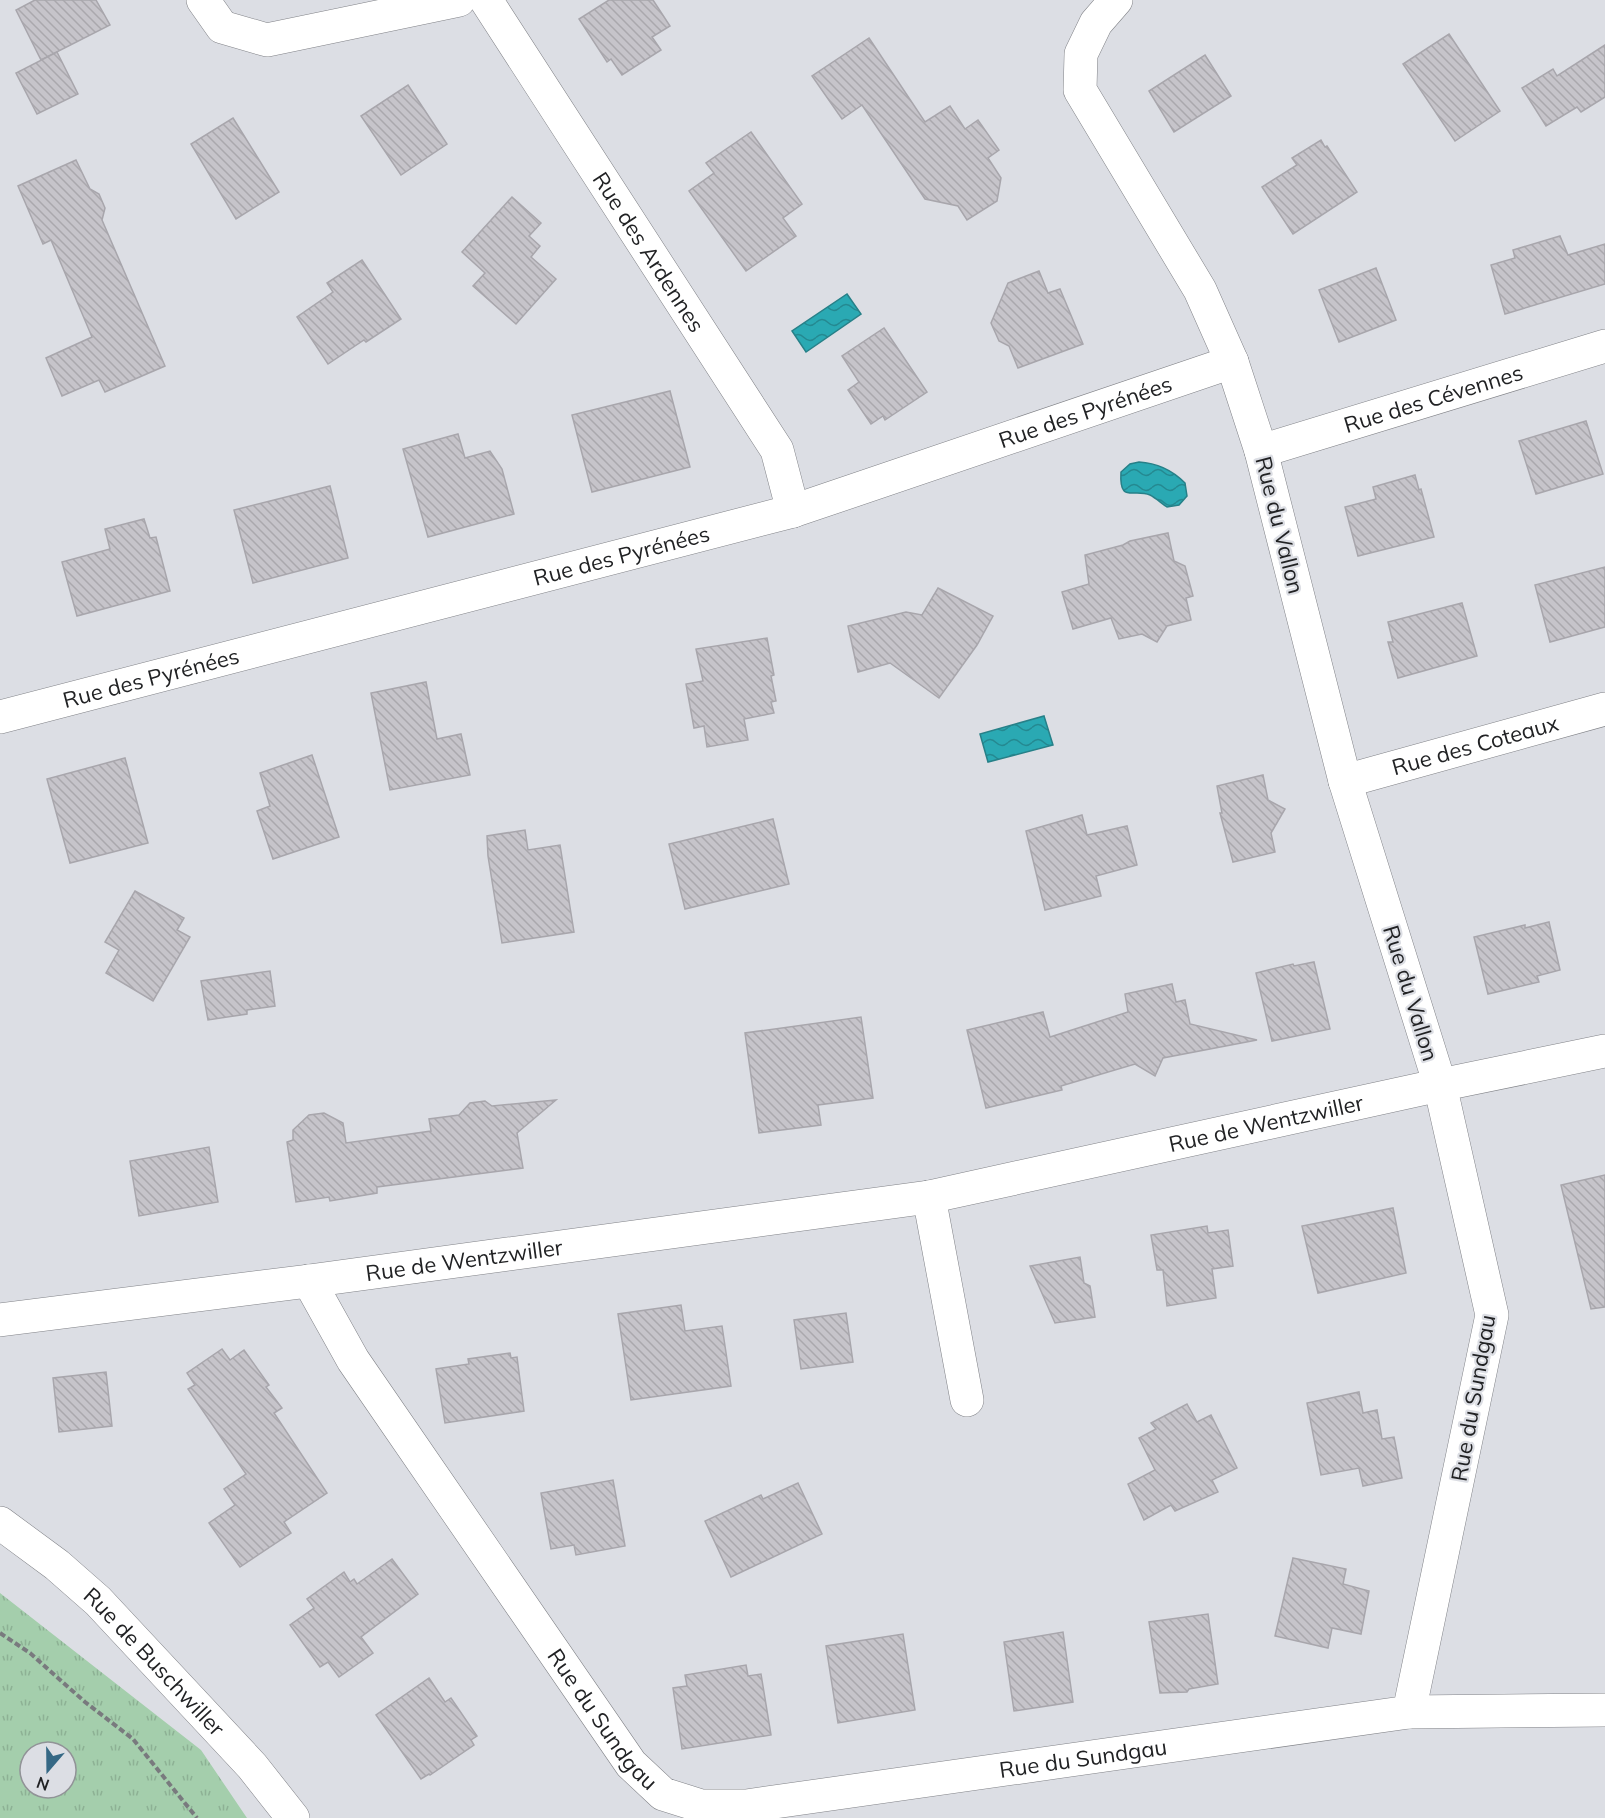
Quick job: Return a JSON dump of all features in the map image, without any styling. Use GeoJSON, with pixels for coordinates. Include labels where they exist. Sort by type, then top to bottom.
{"type":"FeatureCollection","features":[{"type":"Feature","properties":{"kind":"street"},"geometry":{"type":"LineString","coordinates":[[203,0],[222,27],[267,40],[459,0]]}},
{"type":"Feature","properties":{"kind":"street","name":"Rue des Ardennes"},"geometry":{"type":"LineString","coordinates":[[486,0],[777,450],[793,511]]}},
{"type":"Feature","properties":{"kind":"street","name":"Rue du Vallon"},"geometry":{"type":"LineString","coordinates":[[1116,0],[1096,23],[1082,54],[1080,90],[1200,290],[1232,362],[1261,451],[1345,781],[1440,1085]]}},
{"type":"Feature","properties":{"kind":"street","name":"Rue des Cévennes"},"geometry":{"type":"LineString","coordinates":[[1261,451],[1605,346]]}},
{"type":"Feature","properties":{"kind":"street","name":"Rue des Pyrénées"},"geometry":{"type":"LineString","coordinates":[[0,717],[793,511],[1232,362]]}},
{"type":"Feature","properties":{"kind":"street","name":"Rue des Coteaux"},"geometry":{"type":"LineString","coordinates":[[1345,781],[1605,710]]}},
{"type":"Feature","properties":{"kind":"street","name":"Rue de Wentzwiller"},"geometry":{"type":"LineString","coordinates":[[0,1320],[309,1281],[929,1197],[1605,1051]]}},
{"type":"Feature","properties":{"kind":"street","name":"Rue du Sundgau"},"geometry":{"type":"LineString","coordinates":[[1409,1712],[1492,1315],[1440,1085]]}},
{"type":"Feature","properties":{"kind":"street"},"geometry":{"type":"LineString","coordinates":[[929,1197],[967,1400]]}},
{"type":"Feature","properties":{"kind":"street","name":"Rue du Sundgau"},"geometry":{"type":"LineString","coordinates":[[309,1281],[353,1360],[631,1764],[663,1794],[701,1806],[746,1806],[1409,1712],[1605,1710]]}},
{"type":"Feature","properties":{"kind":"street","name":"Rue de Buschwiller"},"geometry":{"type":"LineString","coordinates":[[0,1523],[57,1565],[98,1601],[252,1766],[293,1818]]}},
{"type":"Feature","properties":{"kind":"path"},"geometry":{"type":"LineString","coordinates":[[0,1633],[30,1653],[85,1702],[133,1739],[197,1818]]}},
{"type":"Feature","properties":{"kind":"green space"},"geometry":{"type":"Polygon","coordinates":[[[0,1593],[201,1750],[247,1818],[0,1818],[0,1593]]]}},
{"type":"Feature","properties":{"kind":"water"},"geometry":{"type":"Polygon","coordinates":[[[847,294],[861,314],[806,352],[792,331],[847,294]]]}},
{"type":"Feature","properties":{"kind":"water"},"geometry":{"type":"Polygon","coordinates":[[[1139,462],[1164,468],[1175,474],[1185,483],[1187,496],[1179,505],[1167,507],[1150,495],[1125,491],[1122,488],[1121,472],[1130,464],[1139,462]]]}},
{"type":"Feature","properties":{"kind":"water"},"geometry":{"type":"Polygon","coordinates":[[[1044,716],[1053,745],[988,762],[980,734],[1044,716]]]}},
{"type":"Feature","properties":{"kind":"building"},"geometry":{"type":"Polygon","coordinates":[[[35,0],[96,0],[110,25],[41,60],[16,10],[35,0]]]}},
{"type":"Feature","properties":{"kind":"building"},"geometry":{"type":"Polygon","coordinates":[[[609,0],[653,0],[670,26],[652,37],[661,50],[622,75],[611,59],[607,62],[579,19],[609,0]]]}},
{"type":"Feature","properties":{"kind":"building"},"geometry":{"type":"Polygon","coordinates":[[[1449,34],[1500,111],[1455,141],[1403,64],[1449,34]]]}},
{"type":"Feature","properties":{"kind":"building"},"geometry":{"type":"Polygon","coordinates":[[[869,38],[925,122],[950,106],[965,129],[978,120],[999,150],[988,158],[1001,178],[997,201],[967,220],[958,206],[925,199],[862,105],[842,119],[812,76],[869,38]]]}},
{"type":"Feature","properties":{"kind":"building"},"geometry":{"type":"Polygon","coordinates":[[[1605,45],[1605,97],[1581,112],[1577,107],[1546,126],[1522,88],[1553,69],[1557,76],[1605,45]]]}},
{"type":"Feature","properties":{"kind":"building"},"geometry":{"type":"Polygon","coordinates":[[[57,52],[78,94],[37,114],[16,73],[57,52]]]}},
{"type":"Feature","properties":{"kind":"building"},"geometry":{"type":"Polygon","coordinates":[[[1205,55],[1231,96],[1174,132],[1149,91],[1205,55]]]}},
{"type":"Feature","properties":{"kind":"building"},"geometry":{"type":"Polygon","coordinates":[[[408,85],[447,144],[401,175],[361,116],[408,85]]]}},
{"type":"Feature","properties":{"kind":"building"},"geometry":{"type":"Polygon","coordinates":[[[233,118],[279,192],[236,219],[191,144],[233,118]]]}},
{"type":"Feature","properties":{"kind":"building"},"geometry":{"type":"Polygon","coordinates":[[[751,132],[802,204],[783,218],[796,236],[746,271],[689,191],[714,173],[706,163],[751,132]]]}},
{"type":"Feature","properties":{"kind":"building"},"geometry":{"type":"Polygon","coordinates":[[[1321,140],[1357,192],[1293,234],[1262,187],[1297,165],[1292,158],[1321,140]]]}},
{"type":"Feature","properties":{"kind":"building"},"geometry":{"type":"Polygon","coordinates":[[[76,160],[90,189],[99,194],[105,208],[102,220],[165,366],[105,392],[99,380],[62,396],[46,358],[92,337],[51,240],[43,244],[18,186],[76,160]]]}},
{"type":"Feature","properties":{"kind":"building"},"geometry":{"type":"Polygon","coordinates":[[[512,197],[541,223],[529,236],[540,246],[531,257],[556,279],[516,324],[473,286],[485,273],[462,252],[512,197]]]}},
{"type":"Feature","properties":{"kind":"building"},"geometry":{"type":"Polygon","coordinates":[[[1560,236],[1568,255],[1605,244],[1605,284],[1505,314],[1491,265],[1515,258],[1513,250],[1560,236]]]}},
{"type":"Feature","properties":{"kind":"building"},"geometry":{"type":"Polygon","coordinates":[[[362,260],[401,319],[328,364],[297,317],[333,292],[327,283],[362,260]]]}},
{"type":"Feature","properties":{"kind":"building"},"geometry":{"type":"Polygon","coordinates":[[[1376,268],[1396,320],[1339,342],[1319,290],[1376,268]]]}},
{"type":"Feature","properties":{"kind":"building"},"geometry":{"type":"Polygon","coordinates":[[[1039,271],[1048,293],[1060,289],[1083,344],[1018,368],[1009,346],[999,341],[991,323],[1008,283],[1039,271]]]}},
{"type":"Feature","properties":{"kind":"building"},"geometry":{"type":"Polygon","coordinates":[[[884,328],[927,392],[885,420],[883,416],[871,424],[848,390],[859,382],[842,356],[884,328]]]}},
{"type":"Feature","properties":{"kind":"building"},"geometry":{"type":"Polygon","coordinates":[[[670,391],[690,467],[592,492],[572,415],[670,391]]]}},
{"type":"Feature","properties":{"kind":"building"},"geometry":{"type":"Polygon","coordinates":[[[1586,421],[1603,474],[1536,494],[1519,441],[1586,421]]]}},
{"type":"Feature","properties":{"kind":"building"},"geometry":{"type":"Polygon","coordinates":[[[458,434],[465,458],[490,451],[502,469],[514,514],[428,537],[403,449],[458,434]]]}},
{"type":"Feature","properties":{"kind":"building"},"geometry":{"type":"Polygon","coordinates":[[[1415,475],[1434,537],[1358,556],[1345,507],[1376,499],[1373,487],[1415,475]]]}},
{"type":"Feature","properties":{"kind":"building"},"geometry":{"type":"Polygon","coordinates":[[[330,486],[348,558],[253,583],[234,510],[330,486]]]}},
{"type":"Feature","properties":{"kind":"building"},"geometry":{"type":"Polygon","coordinates":[[[144,519],[150,538],[156,537],[170,591],[77,616],[62,562],[110,549],[105,529],[144,519]]]}},
{"type":"Feature","properties":{"kind":"building"},"geometry":{"type":"Polygon","coordinates":[[[1168,533],[1174,561],[1185,566],[1193,596],[1186,598],[1191,620],[1167,626],[1157,642],[1142,634],[1119,639],[1111,618],[1073,629],[1062,592],[1089,584],[1085,555],[1130,541],[1168,533]]]}},
{"type":"Feature","properties":{"kind":"building"},"geometry":{"type":"Polygon","coordinates":[[[1605,567],[1605,627],[1550,642],[1535,585],[1605,567]]]}},
{"type":"Feature","properties":{"kind":"building"},"geometry":{"type":"Polygon","coordinates":[[[938,588],[993,616],[977,645],[939,698],[890,663],[858,672],[848,626],[906,612],[922,615],[938,588]]]}},
{"type":"Feature","properties":{"kind":"building"},"geometry":{"type":"Polygon","coordinates":[[[1462,603],[1477,656],[1398,678],[1388,642],[1393,642],[1388,622],[1462,603]]]}},
{"type":"Feature","properties":{"kind":"building"},"geometry":{"type":"Polygon","coordinates":[[[767,638],[774,675],[771,676],[776,701],[771,702],[774,713],[744,719],[748,740],[707,747],[704,726],[694,728],[686,684],[703,681],[696,649],[767,638]]]}},
{"type":"Feature","properties":{"kind":"building"},"geometry":{"type":"Polygon","coordinates":[[[426,682],[437,739],[461,734],[470,775],[390,790],[371,693],[426,682]]]}},
{"type":"Feature","properties":{"kind":"building"},"geometry":{"type":"Polygon","coordinates":[[[312,755],[339,837],[273,859],[257,811],[270,806],[260,773],[312,755]]]}},
{"type":"Feature","properties":{"kind":"building"},"geometry":{"type":"Polygon","coordinates":[[[125,758],[148,843],[70,863],[47,779],[125,758]]]}},
{"type":"Feature","properties":{"kind":"building"},"geometry":{"type":"Polygon","coordinates":[[[1263,775],[1268,800],[1285,809],[1271,833],[1275,852],[1233,862],[1220,813],[1222,813],[1217,786],[1263,775]]]}},
{"type":"Feature","properties":{"kind":"building"},"geometry":{"type":"Polygon","coordinates":[[[1082,815],[1087,835],[1127,826],[1137,865],[1096,876],[1101,896],[1045,910],[1026,831],[1082,815]]]}},
{"type":"Feature","properties":{"kind":"building"},"geometry":{"type":"Polygon","coordinates":[[[773,819],[789,884],[685,909],[669,844],[773,819]]]}},
{"type":"Feature","properties":{"kind":"building"},"geometry":{"type":"Polygon","coordinates":[[[525,830],[528,850],[560,845],[574,932],[502,943],[487,836],[525,830]]]}},
{"type":"Feature","properties":{"kind":"building"},"geometry":{"type":"Polygon","coordinates":[[[135,891],[184,918],[177,930],[190,937],[153,1001],[106,973],[119,950],[105,942],[135,891]]]}},
{"type":"Feature","properties":{"kind":"building"},"geometry":{"type":"Polygon","coordinates":[[[1549,922],[1560,970],[1537,976],[1539,982],[1488,994],[1474,937],[1549,922]]]}},
{"type":"Feature","properties":{"kind":"building"},"geometry":{"type":"Polygon","coordinates":[[[1314,962],[1330,1029],[1272,1041],[1256,973],[1293,964],[1294,966],[1314,962]]]}},
{"type":"Feature","properties":{"kind":"building"},"geometry":{"type":"Polygon","coordinates":[[[270,971],[275,1006],[247,1010],[247,1014],[208,1020],[201,981],[270,971]]]}},
{"type":"Feature","properties":{"kind":"building"},"geometry":{"type":"Polygon","coordinates":[[[1172,984],[1176,1002],[1185,1000],[1190,1024],[1257,1040],[1163,1058],[1155,1076],[1135,1064],[1061,1086],[1062,1090],[986,1108],[967,1030],[1043,1012],[1050,1037],[1128,1012],[1125,994],[1172,984]]]}},
{"type":"Feature","properties":{"kind":"building"},"geometry":{"type":"Polygon","coordinates":[[[861,1017],[873,1098],[818,1105],[821,1125],[759,1133],[745,1033],[861,1017]]]}},
{"type":"Feature","properties":{"kind":"building"},"geometry":{"type":"Polygon","coordinates":[[[556,1100],[517,1133],[523,1168],[377,1187],[377,1193],[330,1201],[329,1197],[296,1202],[287,1142],[293,1140],[293,1130],[309,1115],[324,1113],[343,1123],[346,1143],[431,1131],[429,1119],[459,1115],[470,1103],[485,1101],[492,1106],[556,1100]]]}},
{"type":"Feature","properties":{"kind":"building"},"geometry":{"type":"Polygon","coordinates":[[[209,1147],[218,1202],[139,1216],[130,1161],[209,1147]]]}},
{"type":"Feature","properties":{"kind":"building"},"geometry":{"type":"Polygon","coordinates":[[[1605,1175],[1605,1307],[1591,1309],[1561,1185],[1605,1175]]]}},
{"type":"Feature","properties":{"kind":"building"},"geometry":{"type":"Polygon","coordinates":[[[1393,1208],[1406,1273],[1318,1293],[1302,1226],[1393,1208]]]}},
{"type":"Feature","properties":{"kind":"building"},"geometry":{"type":"Polygon","coordinates":[[[1207,1226],[1208,1233],[1228,1230],[1233,1266],[1212,1269],[1216,1298],[1167,1306],[1163,1270],[1157,1270],[1151,1235],[1207,1226]]]}},
{"type":"Feature","properties":{"kind":"building"},"geometry":{"type":"Polygon","coordinates":[[[1080,1257],[1084,1283],[1090,1286],[1095,1317],[1055,1323],[1030,1266],[1080,1257]]]}},
{"type":"Feature","properties":{"kind":"building"},"geometry":{"type":"Polygon","coordinates":[[[681,1305],[685,1331],[722,1326],[731,1386],[631,1400],[618,1314],[681,1305]]]}},
{"type":"Feature","properties":{"kind":"building"},"geometry":{"type":"Polygon","coordinates":[[[846,1313],[853,1362],[801,1369],[794,1320],[846,1313]]]}},
{"type":"Feature","properties":{"kind":"building"},"geometry":{"type":"Polygon","coordinates":[[[222,1349],[230,1360],[244,1350],[269,1385],[266,1387],[282,1408],[274,1413],[327,1493],[284,1522],[291,1533],[240,1567],[209,1523],[235,1505],[224,1489],[246,1474],[188,1389],[195,1385],[187,1373],[222,1349]]]}},
{"type":"Feature","properties":{"kind":"building"},"geometry":{"type":"Polygon","coordinates":[[[510,1353],[511,1358],[517,1357],[524,1411],[445,1423],[436,1369],[469,1364],[468,1359],[510,1353]]]}},
{"type":"Feature","properties":{"kind":"building"},"geometry":{"type":"Polygon","coordinates":[[[106,1372],[112,1426],[59,1432],[53,1378],[106,1372]]]}},
{"type":"Feature","properties":{"kind":"building"},"geometry":{"type":"Polygon","coordinates":[[[1359,1392],[1363,1413],[1377,1410],[1382,1439],[1394,1437],[1402,1478],[1363,1486],[1359,1468],[1321,1475],[1307,1403],[1359,1392]]]}},
{"type":"Feature","properties":{"kind":"building"},"geometry":{"type":"Polygon","coordinates":[[[1187,1404],[1197,1422],[1211,1415],[1237,1468],[1212,1480],[1218,1492],[1175,1511],[1171,1505],[1144,1520],[1128,1484],[1155,1470],[1139,1438],[1156,1429],[1151,1423],[1187,1404]]]}},
{"type":"Feature","properties":{"kind":"building"},"geometry":{"type":"Polygon","coordinates":[[[613,1480],[625,1546],[576,1555],[574,1545],[551,1549],[541,1493],[613,1480]]]}},
{"type":"Feature","properties":{"kind":"building"},"geometry":{"type":"Polygon","coordinates":[[[798,1483],[822,1534],[731,1577],[705,1521],[761,1495],[763,1499],[798,1483]]]}},
{"type":"Feature","properties":{"kind":"building"},"geometry":{"type":"Polygon","coordinates":[[[1293,1558],[1346,1569],[1343,1584],[1369,1591],[1361,1634],[1332,1628],[1328,1648],[1275,1636],[1293,1558]]]}},
{"type":"Feature","properties":{"kind":"building"},"geometry":{"type":"Polygon","coordinates":[[[392,1559],[418,1594],[361,1637],[373,1653],[339,1677],[328,1662],[320,1667],[290,1625],[314,1608],[307,1599],[344,1572],[350,1582],[354,1579],[357,1584],[392,1559]]]}},
{"type":"Feature","properties":{"kind":"building"},"geometry":{"type":"Polygon","coordinates":[[[1208,1614],[1218,1684],[1189,1689],[1187,1692],[1160,1693],[1149,1622],[1208,1614]]]}},
{"type":"Feature","properties":{"kind":"building"},"geometry":{"type":"Polygon","coordinates":[[[1063,1632],[1073,1702],[1014,1711],[1004,1642],[1063,1632]]]}},
{"type":"Feature","properties":{"kind":"building"},"geometry":{"type":"Polygon","coordinates":[[[903,1634],[915,1710],[838,1723],[826,1646],[903,1634]]]}},
{"type":"Feature","properties":{"kind":"building"},"geometry":{"type":"Polygon","coordinates":[[[746,1665],[748,1676],[761,1674],[771,1735],[682,1749],[673,1688],[687,1686],[685,1675],[746,1665]]]}},
{"type":"Feature","properties":{"kind":"building"},"geometry":{"type":"Polygon","coordinates":[[[429,1678],[445,1702],[451,1698],[477,1736],[471,1740],[474,1745],[421,1779],[376,1715],[429,1678]]]}}]}
